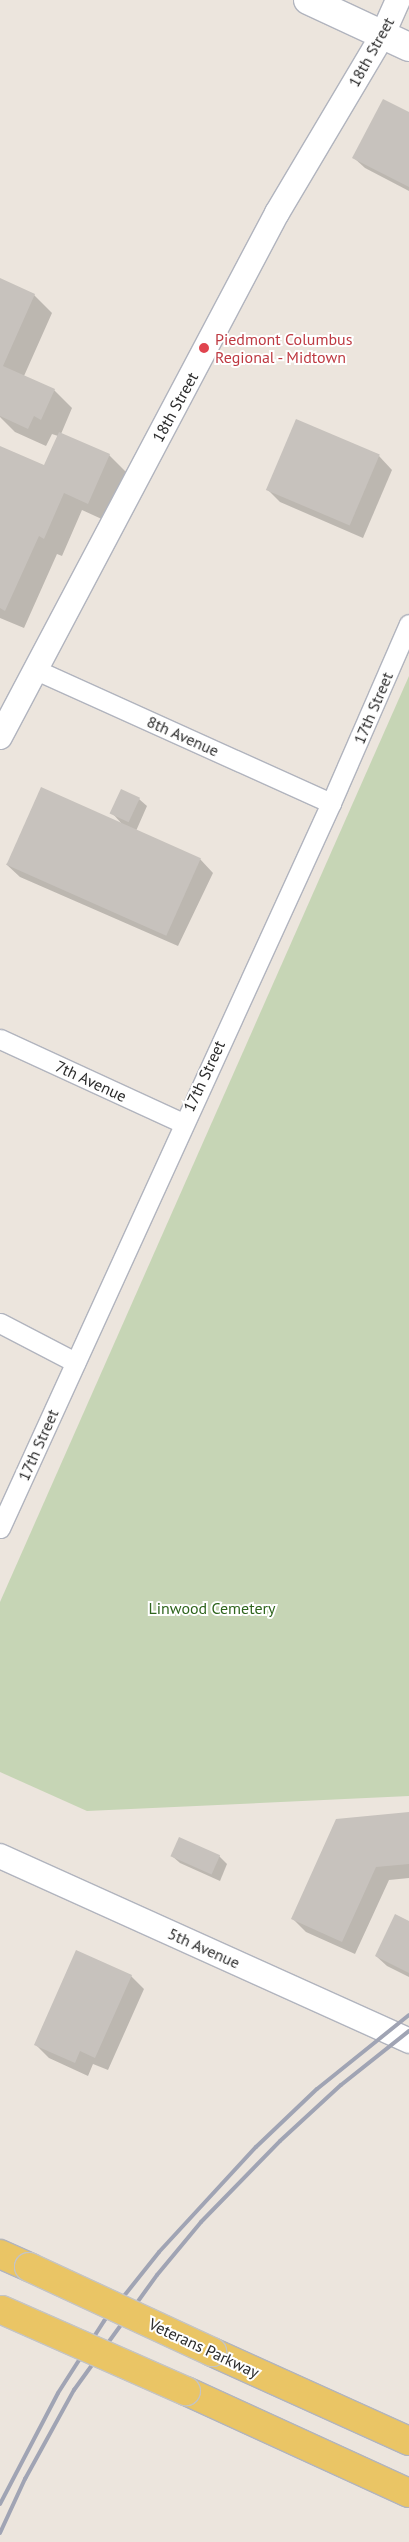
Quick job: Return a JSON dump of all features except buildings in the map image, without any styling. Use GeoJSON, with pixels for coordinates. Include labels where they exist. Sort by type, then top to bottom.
{"type":"FeatureCollection","features":[{"type":"Feature","properties":{"kind":"main road"},"geometry":{"type":"LineString","coordinates":[[308,0],[409,47]]}},
{"type":"Feature","properties":{"kind":"main road","name":"Veterans Parkway"},"geometry":{"type":"LineString","coordinates":[[0,2254],[409,2441]]}},
{"type":"Feature","properties":{"kind":"main road"},"geometry":{"type":"LineString","coordinates":[[1,2309],[409,2493]]}},
{"type":"Feature","properties":{"kind":"street","name":"18th Street"},"geometry":{"type":"LineString","coordinates":[[0,737],[34,669],[277,213],[382,36],[398,0]]}},
{"type":"Feature","properties":{"kind":"street","name":"17th Street"},"geometry":{"type":"LineString","coordinates":[[0,1528],[183,1123],[331,803],[409,624]]}},
{"type":"Feature","properties":{"kind":"street","name":"8th Avenue"},"geometry":{"type":"LineString","coordinates":[[34,669],[331,803]]}},
{"type":"Feature","properties":{"kind":"street","name":"7th Avenue"},"geometry":{"type":"LineString","coordinates":[[0,1039],[183,1123]]}},
{"type":"Feature","properties":{"kind":"street"},"geometry":{"type":"LineString","coordinates":[[0,1323],[75,1362]]}},
{"type":"Feature","properties":{"kind":"street","name":"5th Avenue"},"geometry":{"type":"LineString","coordinates":[[0,1856],[409,2041]]}},
{"type":"Feature","properties":{"kind":"green space","name":"Linwood Cemetery"},"geometry":{"type":"Polygon","coordinates":[[[409,676],[409,1796],[87,1811],[0,1772],[0,1602],[409,676]]]}},
{"type":"Feature","properties":{"kind":"railway"},"geometry":{"type":"LineString","coordinates":[[0,2504],[58,2393],[104,2321],[159,2252],[256,2147],[317,2089],[409,2015]]}},
{"type":"Feature","properties":{"kind":"railway"},"geometry":{"type":"LineString","coordinates":[[0,2533],[25,2479],[74,2390],[157,2275],[201,2222],[280,2141],[341,2085],[409,2031]]}},
{"type":"Feature","properties":{"kind":"place","name":"Piedmont Columbus Regional - Midtown"},"geometry":{"type":"Point","coordinates":[204,348]}}]}
